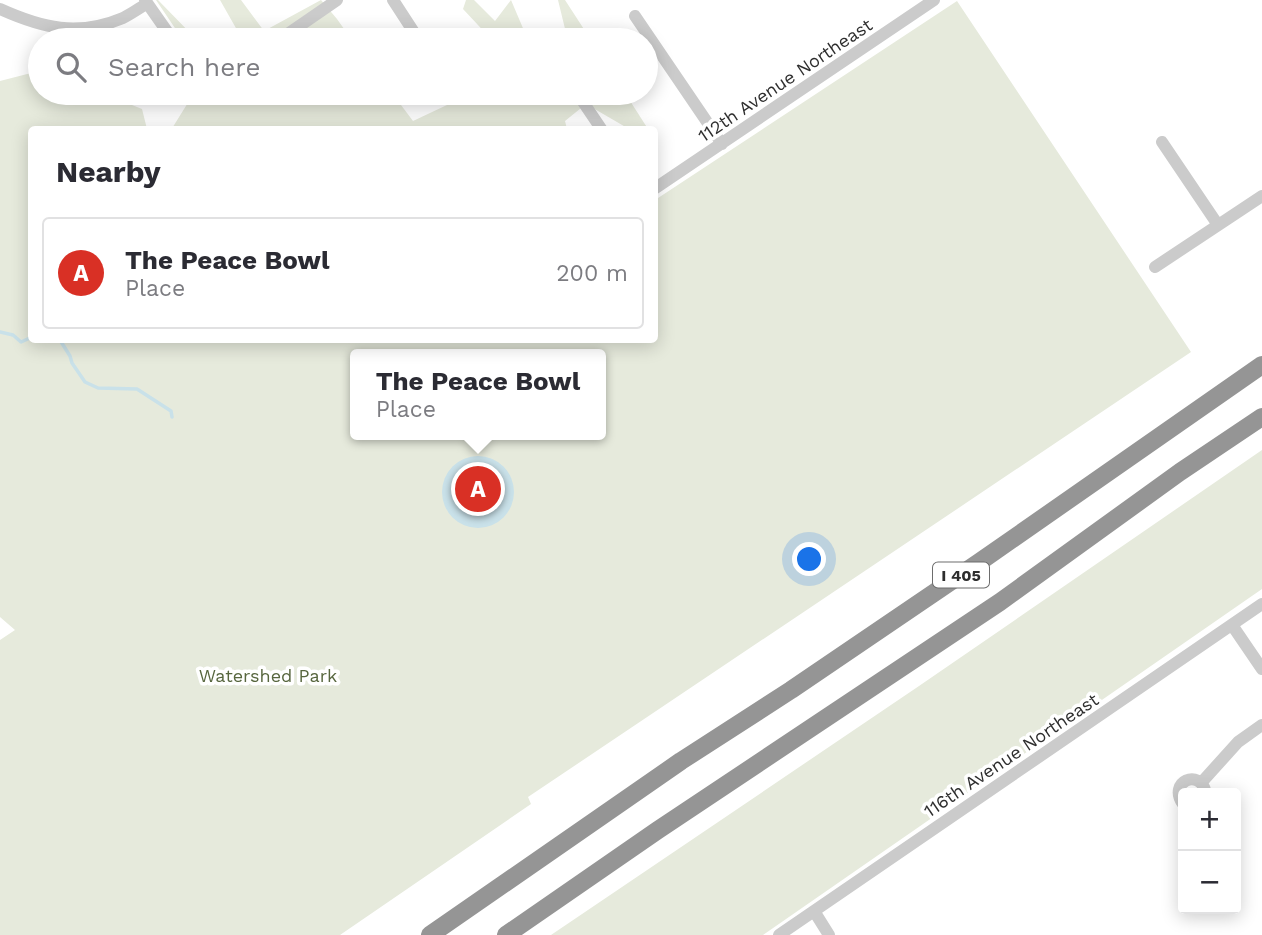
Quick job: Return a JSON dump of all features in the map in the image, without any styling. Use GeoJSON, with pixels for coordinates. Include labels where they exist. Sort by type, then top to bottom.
{"type":"FeatureCollection","features":[{"type":"Feature","properties":{"kind":"highway","name":"I 405"},"geometry":{"type":"LineString","coordinates":[[430,935],[681,761],[978,563],[1262,365]]}},
{"type":"Feature","properties":{"kind":"highway","name":"I 405"},"geometry":{"type":"LineString","coordinates":[[506,935],[1000,601],[1180,472],[1262,417]]}},
{"type":"Feature","properties":{"kind":"street"},"geometry":{"type":"LineString","coordinates":[[296,28],[337,0]]}},
{"type":"Feature","properties":{"kind":"street"},"geometry":{"type":"LineString","coordinates":[[393,0],[411,28]]}},
{"type":"Feature","properties":{"kind":"street","name":"112th Avenue Northeast"},"geometry":{"type":"LineString","coordinates":[[658,186],[934,0]]}},
{"type":"Feature","properties":{"kind":"street"},"geometry":{"type":"LineString","coordinates":[[79,28],[123,18],[146,2],[164,28]]}},
{"type":"Feature","properties":{"kind":"street"},"geometry":{"type":"LineString","coordinates":[[0,9],[21,18],[63,28]]}},
{"type":"Feature","properties":{"kind":"street"},"geometry":{"type":"LineString","coordinates":[[635,16],[643,28]]}},
{"type":"Feature","properties":{"kind":"street"},"geometry":{"type":"LineString","coordinates":[[658,50],[722,144]]}},
{"type":"Feature","properties":{"kind":"street"},"geometry":{"type":"LineString","coordinates":[[585,105],[599,126]]}},
{"type":"Feature","properties":{"kind":"street"},"geometry":{"type":"LineString","coordinates":[[1162,142],[1218,225]]}},
{"type":"Feature","properties":{"kind":"street"},"geometry":{"type":"LineString","coordinates":[[1154,267],[1262,196]]}},
{"type":"Feature","properties":{"kind":"street","name":"116th Avenue Northeast"},"geometry":{"type":"LineString","coordinates":[[779,935],[1262,604]]}},
{"type":"Feature","properties":{"kind":"street"},"geometry":{"type":"LineString","coordinates":[[1232,625],[1262,669]]}},
{"type":"Feature","properties":{"kind":"street"},"geometry":{"type":"LineString","coordinates":[[1180,788],[1183,782],[1192,779],[1204,788],[1238,742],[1262,725]]}},
{"type":"Feature","properties":{"kind":"street"},"geometry":{"type":"LineString","coordinates":[[814,911],[829,935]]}},
{"type":"Feature","properties":{"kind":"green space"},"geometry":{"type":"Polygon","coordinates":[[[156,0],[185,28],[175,28],[156,0]]]}},
{"type":"Feature","properties":{"kind":"green space"},"geometry":{"type":"Polygon","coordinates":[[[220,0],[241,0],[262,28],[236,28],[220,0]]]}},
{"type":"Feature","properties":{"kind":"green space"},"geometry":{"type":"Polygon","coordinates":[[[321,0],[343,28],[270,28],[321,0]]]}},
{"type":"Feature","properties":{"kind":"green space"},"geometry":{"type":"Polygon","coordinates":[[[466,0],[474,0],[495,21],[511,0],[523,28],[481,28],[463,9],[466,0]]]}},
{"type":"Feature","properties":{"kind":"green space"},"geometry":{"type":"Polygon","coordinates":[[[558,0],[565,0],[583,28],[565,28],[558,0]]]}},
{"type":"Feature","properties":{"kind":"green space","name":"Watershed Park"},"geometry":{"type":"Polygon","coordinates":[[[957,1],[1191,352],[528,797],[531,804],[340,935],[0,935],[0,640],[15,630],[0,617],[0,81],[28,74],[28,105],[132,105],[142,109],[146,126],[28,126],[28,343],[658,343],[658,198],[957,1]]]}},
{"type":"Feature","properties":{"kind":"green space"},"geometry":{"type":"Polygon","coordinates":[[[187,105],[401,105],[413,121],[447,105],[585,105],[565,121],[566,126],[173,126],[187,105]]]}},
{"type":"Feature","properties":{"kind":"green space"},"geometry":{"type":"Polygon","coordinates":[[[588,105],[633,105],[646,126],[624,126],[588,105]]]}},
{"type":"Feature","properties":{"kind":"green space"},"geometry":{"type":"Polygon","coordinates":[[[1262,450],[1262,589],[763,935],[551,935],[919,686],[1262,450]]]}},
{"type":"Feature","properties":{"kind":"water"},"geometry":{"type":"Polygon","coordinates":[[[478,456],[498,462],[508,472],[514,492],[508,512],[498,522],[478,528],[458,522],[448,512],[442,492],[448,472],[458,462],[478,456]]]}},
{"type":"Feature","properties":{"kind":"waterway"},"geometry":{"type":"LineString","coordinates":[[0,332],[13,335],[21,342],[28,339]]}},
{"type":"Feature","properties":{"kind":"waterway"},"geometry":{"type":"LineString","coordinates":[[62,343],[85,382],[98,388],[137,389],[171,411],[172,417]]}},
{"type":"Feature","properties":{"kind":"place","name":"The Peace Bowl"},"geometry":{"type":"Point","coordinates":[478,489]}}]}
